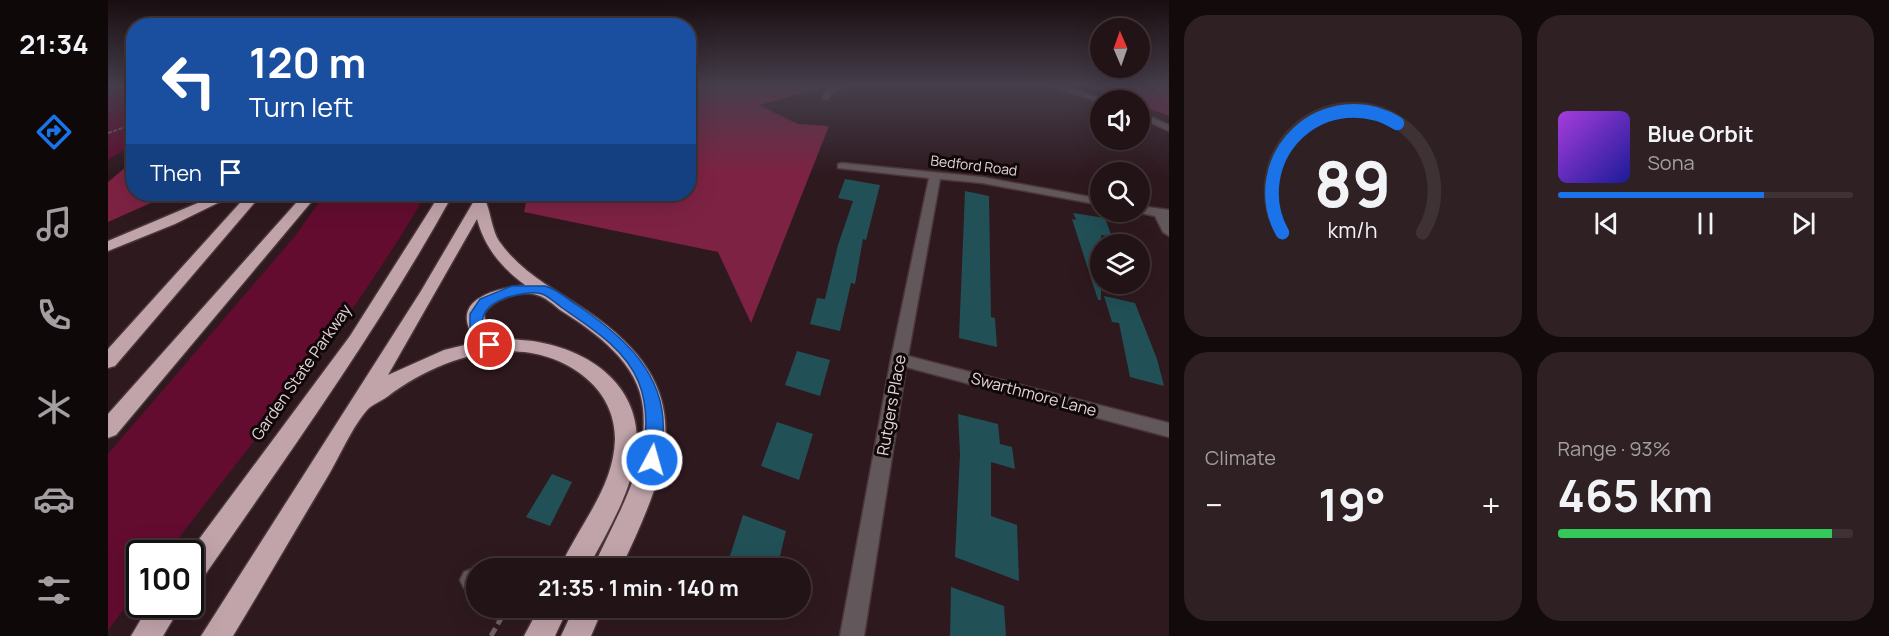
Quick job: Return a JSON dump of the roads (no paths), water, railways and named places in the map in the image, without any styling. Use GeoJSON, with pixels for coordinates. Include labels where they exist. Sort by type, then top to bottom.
{"type":"FeatureCollection","features":[{"type":"Feature","properties":{"kind":"highway"},"geometry":{"type":"LineString","coordinates":[[108,246],[214,201]]}},
{"type":"Feature","properties":{"kind":"highway"},"geometry":{"type":"LineString","coordinates":[[108,361],[249,201]]}},
{"type":"Feature","properties":{"kind":"highway"},"geometry":{"type":"LineString","coordinates":[[108,429],[304,201]]}},
{"type":"Feature","properties":{"kind":"highway","name":"Garden State Parkway"},"geometry":{"type":"LineString","coordinates":[[204,553],[347,351],[405,263],[442,201]]}},
{"type":"Feature","properties":{"kind":"highway"},"geometry":{"type":"LineString","coordinates":[[216,636],[430,291],[480,201]]}},
{"type":"Feature","properties":{"kind":"highway"},"geometry":{"type":"LineString","coordinates":[[482,201],[483,228],[492,246],[510,265],[619,343],[640,370],[653,400],[656,418],[652,460],[641,494],[612,558]]}},
{"type":"Feature","properties":{"kind":"highway"},"geometry":{"type":"LineString","coordinates":[[490,345],[477,327],[476,321],[477,314],[485,302],[512,290],[545,290]]}},
{"type":"Feature","properties":{"kind":"highway"},"geometry":{"type":"LineString","coordinates":[[356,411],[376,393],[412,369],[449,354],[490,345],[533,347],[571,358],[597,375],[621,411],[626,441],[624,456],[612,493],[579,558]]}},
{"type":"Feature","properties":{"kind":"highway"},"geometry":{"type":"LineString","coordinates":[[146,636],[158,618]]}},
{"type":"Feature","properties":{"kind":"highway"},"geometry":{"type":"LineString","coordinates":[[576,636],[584,618]]}},
{"type":"Feature","properties":{"kind":"street"},"geometry":{"type":"LineString","coordinates":[[1150,119],[1169,128]]}},
{"type":"Feature","properties":{"kind":"street","name":"Bedford Road"},"geometry":{"type":"LineString","coordinates":[[842,166],[992,181],[1090,200]]}},
{"type":"Feature","properties":{"kind":"street","name":"Rutgers Place"},"geometry":{"type":"LineString","coordinates":[[852,636],[899,359],[935,174]]}},
{"type":"Feature","properties":{"kind":"street"},"geometry":{"type":"LineString","coordinates":[[1164,213],[1169,232]]}},
{"type":"Feature","properties":{"kind":"street","name":"Swarthmore Lane"},"geometry":{"type":"LineString","coordinates":[[899,359],[1169,430]]}}]}
